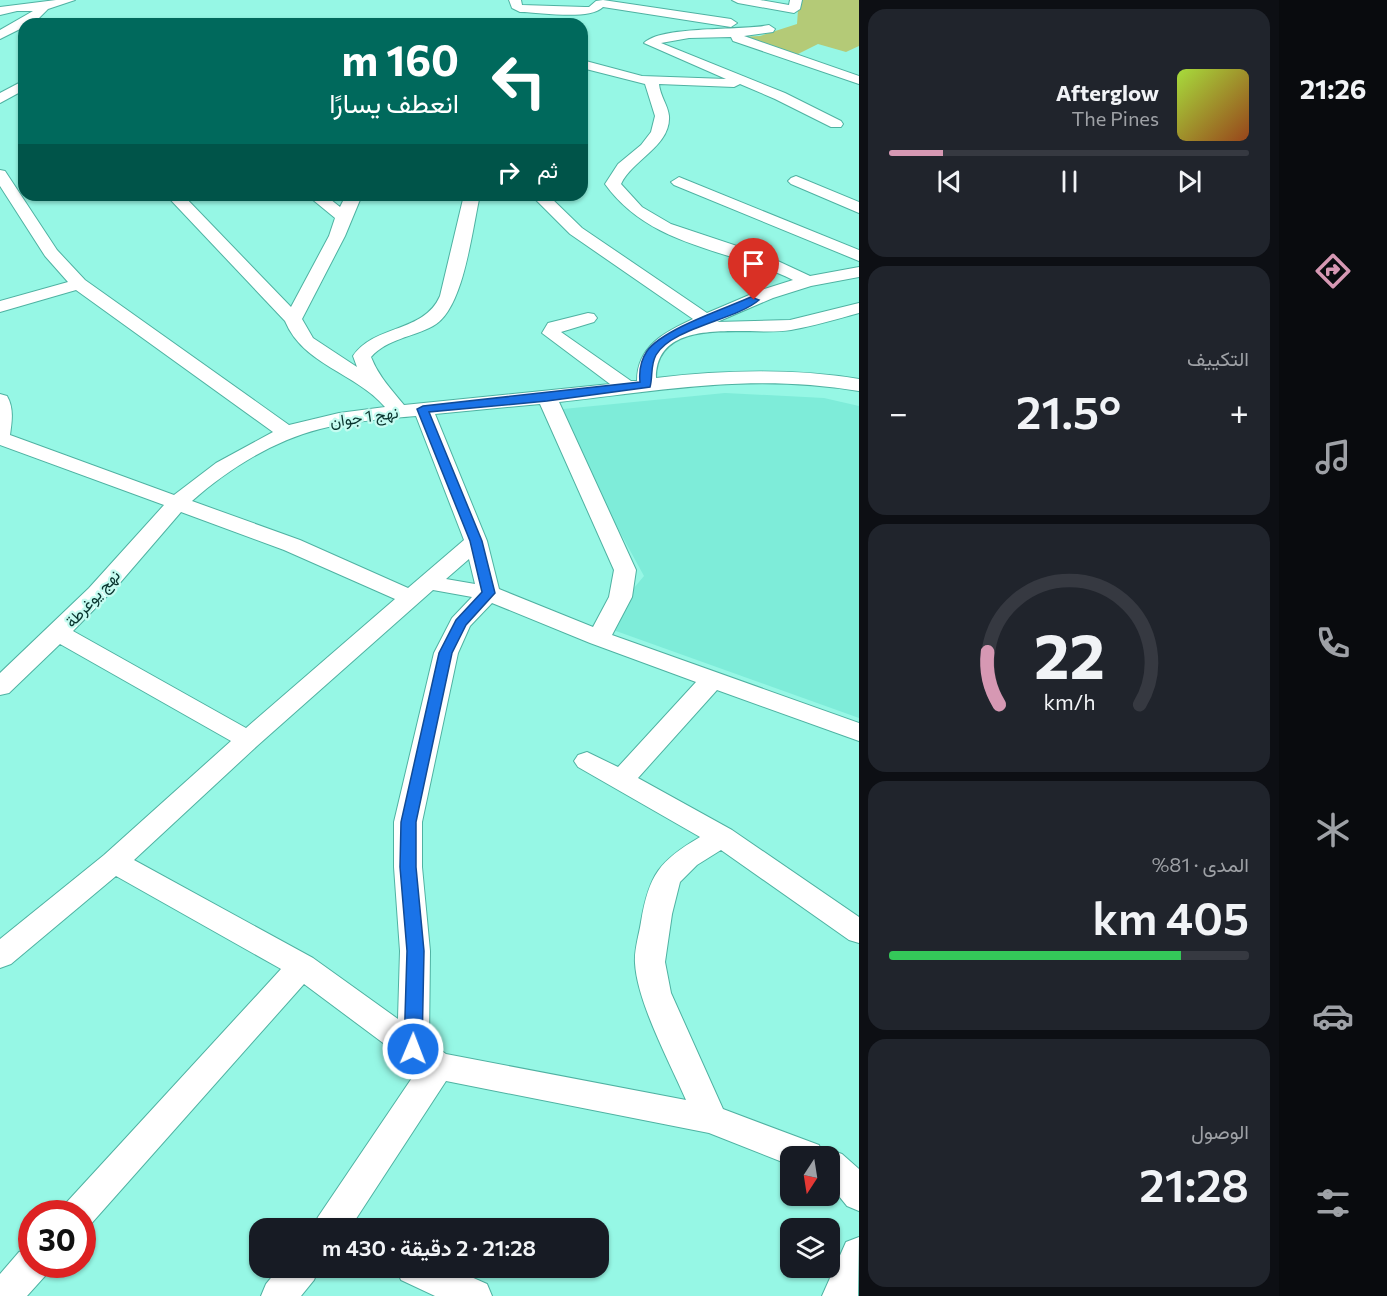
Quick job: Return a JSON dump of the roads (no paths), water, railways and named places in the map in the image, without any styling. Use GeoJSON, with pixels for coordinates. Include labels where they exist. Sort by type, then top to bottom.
{"type":"FeatureCollection","features":[{"type":"Feature","properties":{"kind":"street"},"geometry":{"type":"LineString","coordinates":[[0,11],[17,7],[44,7],[69,0]]}},
{"type":"Feature","properties":{"kind":"street"},"geometry":{"type":"LineString","coordinates":[[514,0],[516,6],[520,8],[573,10],[593,10],[600,1],[769,29],[729,35],[680,36],[650,43],[748,82],[836,124]]}},
{"type":"Feature","properties":{"kind":"street"},"geometry":{"type":"LineString","coordinates":[[738,0],[794,9],[796,0]]}},
{"type":"Feature","properties":{"kind":"street"},"geometry":{"type":"LineString","coordinates":[[31,18],[44,7]]}},
{"type":"Feature","properties":{"kind":"street"},"geometry":{"type":"LineString","coordinates":[[0,35],[18,25]]}},
{"type":"Feature","properties":{"kind":"street"},"geometry":{"type":"LineString","coordinates":[[729,35],[859,80]]}},
{"type":"Feature","properties":{"kind":"street"},"geometry":{"type":"LineString","coordinates":[[818,65],[841,59]]}},
{"type":"Feature","properties":{"kind":"street"},"geometry":{"type":"LineString","coordinates":[[652,82],[697,63]]}},
{"type":"Feature","properties":{"kind":"street"},"geometry":{"type":"LineString","coordinates":[[588,66],[652,82],[748,82]]}},
{"type":"Feature","properties":{"kind":"street"},"geometry":{"type":"LineString","coordinates":[[652,82],[652,91],[662,110],[662,121],[657,136],[648,148],[615,176],[613,184],[623,200],[662,228],[780,267],[808,281]]}},
{"type":"Feature","properties":{"kind":"street"},"geometry":{"type":"LineString","coordinates":[[0,84],[18,87]]}},
{"type":"Feature","properties":{"kind":"street"},"geometry":{"type":"LineString","coordinates":[[0,99],[18,88]]}},
{"type":"Feature","properties":{"kind":"street"},"geometry":{"type":"LineString","coordinates":[[0,174],[51,253],[79,284],[287,433]]}},
{"type":"Feature","properties":{"kind":"street"},"geometry":{"type":"LineString","coordinates":[[796,180],[859,208]]}},
{"type":"Feature","properties":{"kind":"street"},"geometry":{"type":"LineString","coordinates":[[679,182],[716,195],[859,256]]}},
{"type":"Feature","properties":{"kind":"street"},"geometry":{"type":"LineString","coordinates":[[716,195],[738,188]]}},
{"type":"Feature","properties":{"kind":"street"},"geometry":{"type":"LineString","coordinates":[[180,201],[293,319],[295,330],[306,342],[379,390]]}},
{"type":"Feature","properties":{"kind":"street"},"geometry":{"type":"LineString","coordinates":[[323,201],[343,217]]}},
{"type":"Feature","properties":{"kind":"street"},"geometry":{"type":"LineString","coordinates":[[293,319],[337,236],[351,201]]}},
{"type":"Feature","properties":{"kind":"street"},"geometry":{"type":"LineString","coordinates":[[399,411],[379,390],[368,373],[362,356],[369,347],[425,323],[441,311],[449,296],[471,201]]}},
{"type":"Feature","properties":{"kind":"street"},"geometry":{"type":"LineString","coordinates":[[545,201],[576,231],[706,320]]}},
{"type":"Feature","properties":{"kind":"street"},"geometry":{"type":"LineString","coordinates":[[588,318],[554,327],[551,333],[637,387],[651,353],[667,338],[767,294],[808,281],[859,272]]}},
{"type":"Feature","properties":{"kind":"street"},"geometry":{"type":"LineString","coordinates":[[0,307],[79,284]]}},
{"type":"Feature","properties":{"kind":"street"},"geometry":{"type":"LineString","coordinates":[[688,328],[790,325],[859,308]]}},
{"type":"Feature","properties":{"kind":"street","name":"نهج 1 جوان"},"geometry":{"type":"LineString","coordinates":[[178,504],[208,477],[245,453],[287,433],[333,420],[399,411],[765,375],[801,377],[859,385]]}},
{"type":"Feature","properties":{"kind":"street"},"geometry":{"type":"LineString","coordinates":[[547,398],[625,570],[626,583],[623,594],[598,638]]}},
{"type":"Feature","properties":{"kind":"street"},"geometry":{"type":"LineString","coordinates":[[0,400],[3,413],[0,438],[421,590],[489,593],[598,638],[859,732]]}},
{"type":"Feature","properties":{"kind":"street"},"geometry":{"type":"LineString","coordinates":[[423,409],[476,541],[489,593]]}},
{"type":"Feature","properties":{"kind":"street","name":"نهج يوغرطة"},"geometry":{"type":"LineString","coordinates":[[0,687],[59,633],[178,504]]}},
{"type":"Feature","properties":{"kind":"street"},"geometry":{"type":"LineString","coordinates":[[0,956],[114,862],[476,541]]}},
{"type":"Feature","properties":{"kind":"street"},"geometry":{"type":"LineString","coordinates":[[337,1218],[426,1058],[408,867],[408,822],[446,653],[460,623],[489,593]]}},
{"type":"Feature","properties":{"kind":"street"},"geometry":{"type":"LineString","coordinates":[[59,633],[248,741]]}},
{"type":"Feature","properties":{"kind":"street"},"geometry":{"type":"LineString","coordinates":[[621,780],[712,680]]}},
{"type":"Feature","properties":{"kind":"street"},"geometry":{"type":"LineString","coordinates":[[586,761],[722,837],[858,924]]}},
{"type":"Feature","properties":{"kind":"street"},"geometry":{"type":"LineString","coordinates":[[711,1119],[656,993],[650,962],[657,914],[667,877],[687,858],[722,837]]}},
{"type":"Feature","properties":{"kind":"street"},"geometry":{"type":"LineString","coordinates":[[114,862],[302,966],[426,1058],[711,1119],[781,1146]]}},
{"type":"Feature","properties":{"kind":"street"},"geometry":{"type":"LineString","coordinates":[[91,1200],[302,966]]}},
{"type":"Feature","properties":{"kind":"street"},"geometry":{"type":"LineString","coordinates":[[840,1173],[859,1195]]}},
{"type":"Feature","properties":{"kind":"street"},"geometry":{"type":"LineString","coordinates":[[840,1296],[859,1254]]}},
{"type":"Feature","properties":{"kind":"street"},"geometry":{"type":"LineString","coordinates":[[4,1296],[20,1278]]}},
{"type":"Feature","properties":{"kind":"street"},"geometry":{"type":"LineString","coordinates":[[279,1296],[293,1278]]}},
{"type":"Feature","properties":{"kind":"street"},"geometry":{"type":"LineString","coordinates":[[435,1278],[474,1296]]}}]}
